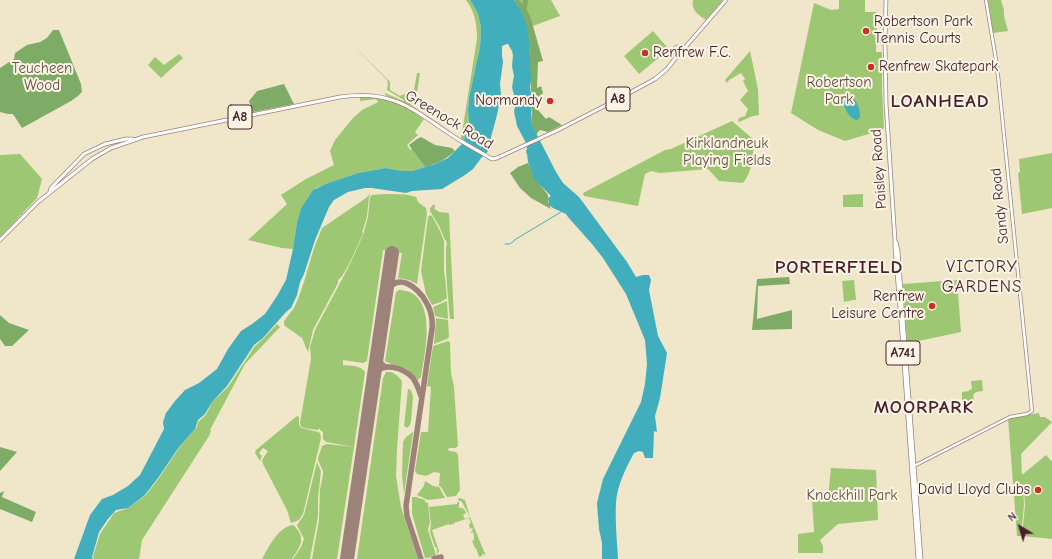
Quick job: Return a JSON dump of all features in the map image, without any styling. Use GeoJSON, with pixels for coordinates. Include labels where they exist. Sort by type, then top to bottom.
{"type":"FeatureCollection","features":[{"type":"Feature","properties":{"kind":"main road"},"geometry":{"type":"LineString","coordinates":[[682,50],[678,47],[675,48],[674,52],[677,55],[682,53],[682,50],[726,0]]}},
{"type":"Feature","properties":{"kind":"main road","name":"Paisley Road"},"geometry":{"type":"LineString","coordinates":[[886,0],[886,103],[895,251],[912,466]]}},
{"type":"Feature","properties":{"kind":"main road","name":"Sandy Road"},"geometry":{"type":"LineString","coordinates":[[912,466],[1010,417],[1027,414],[1032,411],[997,66],[986,0]]}},
{"type":"Feature","properties":{"kind":"main road","name":"Greenock Road"},"geometry":{"type":"LineString","coordinates":[[0,240],[28,211],[73,174],[105,151],[135,139],[340,97],[370,95],[394,100],[409,106],[460,140],[493,159],[520,148],[655,79],[664,72],[677,55]]}},
{"type":"Feature","properties":{"kind":"main road","name":"Greenock Road"},"geometry":{"type":"LineString","coordinates":[[49,193],[51,188],[82,156],[93,149],[105,144],[132,138],[135,139]]}},
{"type":"Feature","properties":{"kind":"main road"},"geometry":{"type":"LineString","coordinates":[[68,170],[73,174]]}},
{"type":"Feature","properties":{"kind":"main road","name":"A741"},"geometry":{"type":"LineString","coordinates":[[912,466],[918,559]]}},
{"type":"Feature","properties":{"kind":"main road","name":"A741"},"geometry":{"type":"LineString","coordinates":[[912,466],[922,559]]}},
{"type":"Feature","properties":{"kind":"green space"},"geometry":{"type":"Polygon","coordinates":[[[466,0],[470,0],[474,6],[478,14],[481,28],[480,47],[469,98],[469,124],[465,133],[464,141],[461,139],[477,39],[475,18],[472,9],[466,0]]]}},
{"type":"Feature","properties":{"kind":"green space"},"geometry":{"type":"Polygon","coordinates":[[[514,0],[519,0],[523,3],[523,0],[528,0],[527,9],[543,61],[538,62],[537,88],[541,86],[543,93],[537,98],[538,110],[546,119],[549,117],[562,125],[548,132],[540,130],[536,135],[532,120],[528,34],[524,20],[514,0]]]}},
{"type":"Feature","properties":{"kind":"green space"},"geometry":{"type":"Polygon","coordinates":[[[519,0],[551,0],[560,16],[533,26],[527,9],[519,0]]]}},
{"type":"Feature","properties":{"kind":"green space"},"geometry":{"type":"Polygon","coordinates":[[[693,0],[723,0],[706,20],[694,9],[693,0]]]}},
{"type":"Feature","properties":{"kind":"green space","name":"Robertson Park"},"geometry":{"type":"Polygon","coordinates":[[[839,0],[865,0],[865,12],[877,12],[876,52],[882,52],[884,128],[882,130],[845,141],[818,130],[791,113],[814,3],[831,10],[839,9],[839,0]]]}},
{"type":"Feature","properties":{"kind":"green space"},"geometry":{"type":"Polygon","coordinates":[[[988,0],[1001,0],[1008,31],[993,33],[988,0]]]}},
{"type":"Feature","properties":{"kind":"green space","name":"Teucheen Wood"},"geometry":{"type":"Polygon","coordinates":[[[53,30],[59,30],[81,84],[82,92],[71,101],[22,128],[13,114],[0,112],[0,68],[14,59],[15,53],[27,45],[40,42],[47,38],[53,30]]]}},
{"type":"Feature","properties":{"kind":"green space","name":"Renfrew F.C."},"geometry":{"type":"Polygon","coordinates":[[[653,31],[668,50],[639,74],[624,56],[653,31]]]}},
{"type":"Feature","properties":{"kind":"green space"},"geometry":{"type":"Polygon","coordinates":[[[352,44],[390,82],[390,90],[400,96],[414,90],[417,73],[420,73],[415,106],[409,102],[408,103],[419,111],[385,95],[385,93],[403,101],[404,100],[387,90],[387,80],[352,44]]]}},
{"type":"Feature","properties":{"kind":"green space"},"geometry":{"type":"Polygon","coordinates":[[[750,51],[758,89],[759,115],[739,122],[739,118],[745,116],[748,109],[740,100],[748,91],[743,81],[745,79],[741,73],[729,80],[727,83],[725,80],[750,51]]]}},
{"type":"Feature","properties":{"kind":"green space"},"geometry":{"type":"Polygon","coordinates":[[[179,54],[183,58],[161,78],[148,65],[155,57],[164,65],[179,54]]]}},
{"type":"Feature","properties":{"kind":"green space"},"geometry":{"type":"Polygon","coordinates":[[[284,84],[294,104],[253,112],[249,101],[257,91],[284,84]]]}},
{"type":"Feature","properties":{"kind":"green space"},"geometry":{"type":"Polygon","coordinates":[[[360,96],[384,99],[404,106],[424,119],[415,132],[418,135],[407,145],[410,150],[412,149],[425,167],[412,171],[386,168],[358,173],[316,188],[301,208],[297,222],[293,249],[248,240],[287,204],[281,195],[306,179],[334,165],[330,151],[335,140],[353,118],[362,110],[378,102],[376,99],[360,101],[360,96]]]}},
{"type":"Feature","properties":{"kind":"green space","name":"Kirklandneuk Playing Fields"},"geometry":{"type":"Polygon","coordinates":[[[732,121],[754,140],[751,168],[743,183],[719,181],[708,169],[660,173],[651,171],[645,174],[638,206],[584,196],[583,193],[665,150],[671,149],[732,121]]]}},
{"type":"Feature","properties":{"kind":"green space"},"geometry":{"type":"Polygon","coordinates":[[[421,137],[435,145],[452,148],[455,151],[441,161],[425,167],[409,145],[421,137]]]}},
{"type":"Feature","properties":{"kind":"green space"},"geometry":{"type":"Polygon","coordinates":[[[1052,153],[1052,208],[1022,214],[1018,173],[1020,172],[1019,159],[1052,153]]]}},
{"type":"Feature","properties":{"kind":"green space"},"geometry":{"type":"Polygon","coordinates":[[[20,154],[42,179],[37,198],[0,237],[0,155],[20,154]]]}},
{"type":"Feature","properties":{"kind":"green space"},"geometry":{"type":"Polygon","coordinates":[[[528,163],[537,181],[548,195],[548,202],[551,209],[531,198],[520,188],[510,173],[518,167],[528,163]]]}},
{"type":"Feature","properties":{"kind":"green space"},"geometry":{"type":"Polygon","coordinates":[[[371,193],[369,197],[367,216],[362,231],[363,234],[348,266],[341,278],[338,280],[338,283],[313,330],[308,352],[302,338],[285,326],[284,321],[294,308],[298,299],[322,228],[371,193]]]}},
{"type":"Feature","properties":{"kind":"green space"},"geometry":{"type":"Polygon","coordinates":[[[400,194],[416,197],[418,202],[426,208],[427,214],[417,284],[409,280],[398,278],[402,253],[383,250],[367,361],[363,363],[343,360],[343,365],[358,367],[365,372],[354,447],[326,442],[323,439],[323,432],[320,428],[318,430],[304,428],[300,423],[311,359],[310,347],[315,330],[348,268],[363,235],[368,217],[370,197],[372,195],[400,194]]]}},
{"type":"Feature","properties":{"kind":"green space"},"geometry":{"type":"Polygon","coordinates":[[[863,194],[863,207],[843,207],[843,195],[863,194]]]}},
{"type":"Feature","properties":{"kind":"green space"},"geometry":{"type":"Polygon","coordinates":[[[434,204],[434,211],[435,209],[439,212],[449,213],[454,319],[450,319],[446,264],[447,245],[439,226],[430,211],[430,208],[434,204]]]}},
{"type":"Feature","properties":{"kind":"green space"},"geometry":{"type":"Polygon","coordinates":[[[430,215],[432,216],[444,241],[444,272],[447,298],[432,305],[426,294],[421,271],[428,217],[430,215]]]}},
{"type":"Feature","properties":{"kind":"green space"},"geometry":{"type":"Polygon","coordinates":[[[789,277],[790,284],[758,286],[757,319],[792,310],[792,329],[752,330],[757,279],[789,277]]]}},
{"type":"Feature","properties":{"kind":"green space"},"geometry":{"type":"Polygon","coordinates":[[[854,280],[856,300],[844,302],[842,281],[854,280]]]}},
{"type":"Feature","properties":{"kind":"green space","name":"Renfrew Leisure Centre"},"geometry":{"type":"Polygon","coordinates":[[[957,280],[961,332],[909,343],[907,341],[903,284],[957,280]]]}},
{"type":"Feature","properties":{"kind":"green space"},"geometry":{"type":"Polygon","coordinates":[[[399,290],[412,293],[420,301],[425,312],[425,353],[421,377],[418,380],[406,369],[385,361],[396,292],[399,290]]]}},
{"type":"Feature","properties":{"kind":"green space"},"geometry":{"type":"Polygon","coordinates":[[[447,301],[448,319],[435,316],[433,307],[447,301]]]}},
{"type":"Feature","properties":{"kind":"green space"},"geometry":{"type":"Polygon","coordinates":[[[0,315],[9,323],[29,330],[12,346],[5,346],[0,339],[0,315]]]}},
{"type":"Feature","properties":{"kind":"green space"},"geometry":{"type":"Polygon","coordinates":[[[436,318],[448,320],[449,337],[434,344],[436,318]]]}},
{"type":"Feature","properties":{"kind":"green space"},"geometry":{"type":"Polygon","coordinates":[[[277,324],[280,327],[245,364],[210,430],[209,436],[142,540],[139,559],[94,559],[93,556],[100,534],[114,513],[128,508],[146,495],[181,445],[197,427],[198,422],[206,415],[212,402],[228,387],[255,346],[277,324]]]}},
{"type":"Feature","properties":{"kind":"green space"},"geometry":{"type":"Polygon","coordinates":[[[448,341],[450,342],[451,373],[454,387],[458,446],[455,448],[449,448],[448,450],[456,452],[458,455],[460,490],[456,496],[447,497],[439,486],[440,473],[434,472],[426,476],[417,474],[415,471],[421,432],[428,432],[431,387],[427,386],[433,346],[448,341]]]}},
{"type":"Feature","properties":{"kind":"green space"},"geometry":{"type":"Polygon","coordinates":[[[386,372],[393,373],[402,381],[396,476],[401,507],[418,559],[357,559],[383,378],[386,372]]]}},
{"type":"Feature","properties":{"kind":"green space"},"geometry":{"type":"Polygon","coordinates":[[[982,380],[983,391],[976,392],[973,395],[974,401],[965,402],[962,400],[962,392],[972,389],[971,381],[982,380]]]}},
{"type":"Feature","properties":{"kind":"green space"},"geometry":{"type":"Polygon","coordinates":[[[408,389],[411,390],[413,397],[411,421],[407,428],[404,426],[408,389]]]}},
{"type":"Feature","properties":{"kind":"green space"},"geometry":{"type":"Polygon","coordinates":[[[1039,413],[1040,417],[1045,417],[1052,422],[1021,454],[1022,475],[1046,455],[1052,462],[1052,539],[1022,536],[1025,505],[1023,481],[1024,505],[1021,536],[1017,536],[1008,418],[1039,413]]]}},
{"type":"Feature","properties":{"kind":"green space"},"geometry":{"type":"Polygon","coordinates":[[[297,416],[299,417],[299,425],[302,428],[320,433],[321,438],[303,514],[299,520],[291,523],[287,510],[263,464],[262,460],[268,451],[263,448],[259,453],[262,456],[260,461],[255,453],[256,450],[297,416]]]}},
{"type":"Feature","properties":{"kind":"green space"},"geometry":{"type":"Polygon","coordinates":[[[413,432],[404,494],[402,476],[403,442],[406,437],[413,432]]]}},
{"type":"Feature","properties":{"kind":"green space"},"geometry":{"type":"Polygon","coordinates":[[[327,444],[354,447],[337,559],[312,559],[319,520],[320,490],[323,475],[318,458],[322,446],[327,444]]]}},
{"type":"Feature","properties":{"kind":"green space"},"geometry":{"type":"Polygon","coordinates":[[[0,447],[17,452],[0,471],[0,447]]]}},
{"type":"Feature","properties":{"kind":"green space"},"geometry":{"type":"Polygon","coordinates":[[[317,462],[321,471],[318,516],[310,559],[293,559],[301,547],[304,539],[297,525],[304,515],[317,462]]]}},
{"type":"Feature","properties":{"kind":"green space","name":"Knockhill Park"},"geometry":{"type":"Polygon","coordinates":[[[831,468],[876,470],[878,520],[838,524],[820,540],[823,546],[823,553],[798,553],[798,534],[814,532],[812,499],[828,497],[831,468]]]}},
{"type":"Feature","properties":{"kind":"green space"},"geometry":{"type":"Polygon","coordinates":[[[425,481],[433,486],[439,487],[445,498],[428,500],[417,495],[424,486],[425,481]]]}},
{"type":"Feature","properties":{"kind":"green space"},"geometry":{"type":"Polygon","coordinates":[[[4,491],[2,497],[36,512],[32,522],[0,509],[0,493],[4,491]]]}},
{"type":"Feature","properties":{"kind":"green space"},"geometry":{"type":"Polygon","coordinates":[[[412,497],[425,500],[425,502],[428,503],[430,522],[428,530],[436,556],[425,558],[412,514],[412,497]]]}},
{"type":"Feature","properties":{"kind":"green space"},"geometry":{"type":"Polygon","coordinates":[[[460,498],[465,500],[470,517],[462,502],[458,500],[460,498]]]}},
{"type":"Feature","properties":{"kind":"green space"},"geometry":{"type":"Polygon","coordinates":[[[457,502],[459,502],[458,507],[464,509],[466,513],[463,515],[465,519],[470,517],[485,555],[483,556],[484,554],[482,554],[482,556],[479,557],[475,548],[472,541],[474,540],[474,535],[473,532],[471,533],[473,529],[470,529],[469,524],[471,523],[469,518],[454,523],[454,525],[449,524],[432,530],[439,551],[437,555],[437,548],[435,547],[430,532],[431,523],[429,507],[457,504],[457,502]]]}},
{"type":"Feature","properties":{"kind":"green space"},"geometry":{"type":"Polygon","coordinates":[[[293,525],[296,527],[301,536],[301,543],[292,559],[262,559],[278,533],[293,525]]]}},
{"type":"Feature","properties":{"kind":"water"},"geometry":{"type":"Polygon","coordinates":[[[470,0],[514,0],[519,7],[525,20],[528,34],[530,70],[532,77],[530,85],[532,105],[531,113],[534,129],[563,183],[579,197],[627,262],[636,277],[649,275],[651,280],[649,290],[658,336],[667,353],[660,398],[655,416],[657,432],[654,431],[653,458],[645,458],[643,452],[639,451],[634,453],[618,490],[616,524],[618,559],[602,559],[602,543],[599,529],[597,503],[603,479],[641,402],[647,364],[645,340],[626,294],[603,258],[566,214],[549,205],[548,198],[551,196],[535,180],[528,162],[525,141],[517,126],[514,111],[516,104],[512,87],[514,76],[512,66],[513,55],[507,44],[502,46],[503,62],[500,84],[501,95],[491,137],[491,146],[486,154],[473,169],[442,189],[412,191],[406,193],[365,188],[348,192],[334,200],[329,207],[315,240],[297,295],[291,308],[263,338],[254,345],[227,386],[212,402],[205,414],[198,420],[195,429],[179,447],[145,495],[128,508],[116,510],[108,519],[99,532],[92,557],[93,559],[74,559],[90,515],[102,499],[113,495],[128,486],[140,475],[164,429],[163,422],[166,413],[175,401],[185,390],[199,383],[217,369],[228,349],[241,331],[265,314],[277,296],[286,280],[301,208],[313,190],[358,173],[386,168],[412,171],[435,164],[448,158],[464,142],[465,133],[469,124],[469,98],[480,47],[481,28],[478,14],[470,0]]]}},
{"type":"Feature","properties":{"kind":"water"},"geometry":{"type":"Polygon","coordinates":[[[847,93],[853,97],[858,107],[860,117],[857,120],[848,114],[845,107],[843,96],[847,93]]]}},
{"type":"Feature","properties":{"kind":"waterway"},"geometry":{"type":"LineString","coordinates":[[505,244],[510,244],[561,212]]}},
{"type":"Feature","properties":{"kind":"taxiway"},"geometry":{"type":"LineString","coordinates":[[386,294],[390,287],[395,283],[407,283],[422,296],[429,308],[432,318],[432,329],[406,506],[407,516],[421,559]]}},
{"type":"Feature","properties":{"kind":"taxiway"},"geometry":{"type":"LineString","coordinates":[[377,356],[380,363],[386,367]]}},
{"type":"Feature","properties":{"kind":"taxiway"},"geometry":{"type":"LineString","coordinates":[[374,376],[377,371],[387,367],[393,367],[404,371],[413,378],[421,396]]}},
{"type":"Feature","properties":{"kind":"taxiway"},"geometry":{"type":"LineString","coordinates":[[434,559],[441,557]]}},
{"type":"Feature","properties":{"kind":"runway"},"geometry":{"type":"LineString","coordinates":[[347,559],[392,253]]}},
{"type":"Feature","properties":{"kind":"place","name":"Robertson Park Tennis Courts"},"geometry":{"type":"Point","coordinates":[866,31]}},
{"type":"Feature","properties":{"kind":"place","name":"Renfrew F.C."},"geometry":{"type":"Point","coordinates":[645,53]}},
{"type":"Feature","properties":{"kind":"place","name":"Renfrew Skatepark"},"geometry":{"type":"Point","coordinates":[871,67]}},
{"type":"Feature","properties":{"kind":"place","name":"Normandy"},"geometry":{"type":"Point","coordinates":[550,101]}},
{"type":"Feature","properties":{"kind":"place","name":"Renfrew Leisure Centre"},"geometry":{"type":"Point","coordinates":[932,306]}},
{"type":"Feature","properties":{"kind":"place","name":"David Lloyd Clubs"},"geometry":{"type":"Point","coordinates":[1038,490]}},
{"type":"Feature","properties":{"kind":"district","name":"LOANHEAD"},"geometry":{"type":"Point","coordinates":[940,102]}},
{"type":"Feature","properties":{"kind":"district","name":"PORTERFIELD"},"geometry":{"type":"Point","coordinates":[839,268]}},
{"type":"Feature","properties":{"kind":"district","name":"VICTORY GARDENS"},"geometry":{"type":"Point","coordinates":[982,277]}},
{"type":"Feature","properties":{"kind":"district","name":"MOORPARK"},"geometry":{"type":"Point","coordinates":[924,408]}}]}
